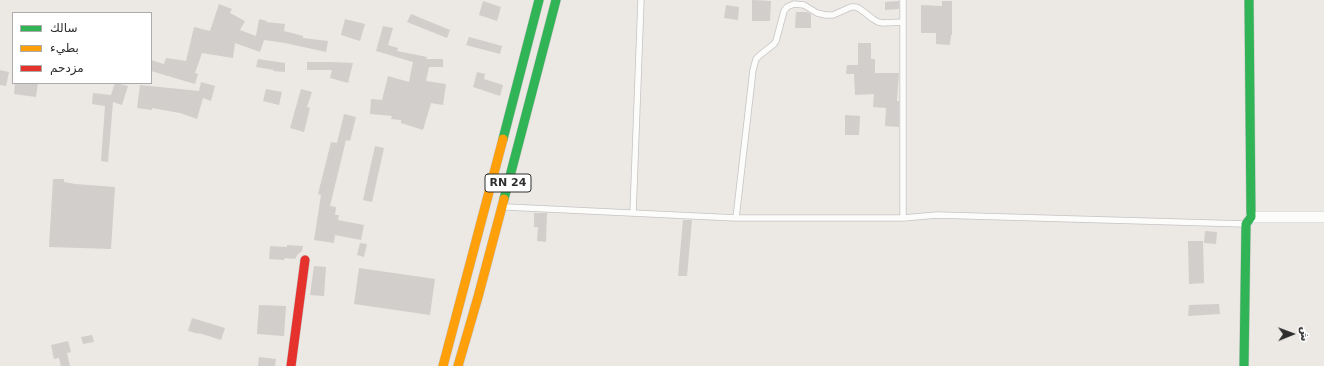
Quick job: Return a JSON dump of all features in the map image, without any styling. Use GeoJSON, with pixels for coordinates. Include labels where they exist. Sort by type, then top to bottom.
{"type":"FeatureCollection","features":[{"type":"Feature","properties":{"kind":"main road","name":"RN 24"},"geometry":{"type":"LineString","coordinates":[[443,366],[539,0]]}},
{"type":"Feature","properties":{"kind":"main road","name":"RN 24"},"geometry":{"type":"LineString","coordinates":[[458,366],[556,0]]}},
{"type":"Feature","properties":{"kind":"main road"},"geometry":{"type":"LineString","coordinates":[[1244,366],[1248,220],[1249,0]]}},
{"type":"Feature","properties":{"kind":"main road"},"geometry":{"type":"LineString","coordinates":[[291,366],[305,260]]}},
{"type":"Feature","properties":{"kind":"street"},"geometry":{"type":"LineString","coordinates":[[1248,220],[1324,217]]}},
{"type":"Feature","properties":{"kind":"lane"},"geometry":{"type":"LineString","coordinates":[[632,214],[641,0]]}},
{"type":"Feature","properties":{"kind":"lane"},"geometry":{"type":"LineString","coordinates":[[902,218],[903,0]]}},
{"type":"Feature","properties":{"kind":"lane"},"geometry":{"type":"LineString","coordinates":[[736,218],[753,70],[756,59],[776,41],[784,11],[787,7],[794,4],[804,5],[817,13],[826,15],[833,15],[851,7],[856,7],[878,22],[903,22]]}},
{"type":"Feature","properties":{"kind":"lane"},"geometry":{"type":"LineString","coordinates":[[501,207],[736,218],[902,218],[937,215],[1248,220]]}},
{"type":"Feature","properties":{"kind":"building"},"geometry":{"type":"Polygon","coordinates":[[[752,0],[771,1],[770,21],[752,21],[752,0]]]}},
{"type":"Feature","properties":{"kind":"building"},"geometry":{"type":"Polygon","coordinates":[[[483,1],[501,7],[497,21],[479,15],[483,1]]]}},
{"type":"Feature","properties":{"kind":"building"},"geometry":{"type":"Polygon","coordinates":[[[899,1],[899,9],[885,10],[885,2],[899,1]]]}},
{"type":"Feature","properties":{"kind":"building"},"geometry":{"type":"Polygon","coordinates":[[[942,1],[952,1],[952,35],[950,45],[936,44],[936,33],[921,33],[921,5],[942,6],[942,1]]]}},
{"type":"Feature","properties":{"kind":"building"},"geometry":{"type":"Polygon","coordinates":[[[219,4],[232,9],[230,13],[245,21],[240,30],[256,36],[259,19],[267,21],[266,22],[285,24],[284,31],[303,36],[303,38],[328,41],[326,52],[264,40],[260,52],[235,43],[233,58],[202,53],[195,73],[198,74],[195,84],[152,71],[152,60],[164,64],[166,58],[186,61],[194,27],[210,31],[219,4]]]}},
{"type":"Feature","properties":{"kind":"building"},"geometry":{"type":"Polygon","coordinates":[[[726,5],[739,7],[738,20],[724,18],[726,5]]]}},
{"type":"Feature","properties":{"kind":"building"},"geometry":{"type":"Polygon","coordinates":[[[796,12],[807,12],[811,14],[811,28],[795,28],[796,12]]]}},
{"type":"Feature","properties":{"kind":"building"},"geometry":{"type":"Polygon","coordinates":[[[411,14],[450,30],[447,38],[407,22],[411,14]]]}},
{"type":"Feature","properties":{"kind":"building"},"geometry":{"type":"Polygon","coordinates":[[[345,19],[365,24],[360,41],[341,35],[345,19]]]}},
{"type":"Feature","properties":{"kind":"building"},"geometry":{"type":"Polygon","coordinates":[[[383,26],[393,28],[388,45],[398,48],[397,51],[427,57],[426,59],[443,59],[443,67],[429,67],[426,81],[446,84],[443,105],[431,103],[423,130],[401,123],[401,120],[391,119],[392,116],[370,114],[371,99],[382,100],[388,76],[409,82],[413,62],[376,51],[383,26]]]}},
{"type":"Feature","properties":{"kind":"building"},"geometry":{"type":"Polygon","coordinates":[[[469,37],[502,46],[500,54],[466,45],[469,37]]]}},
{"type":"Feature","properties":{"kind":"building"},"geometry":{"type":"Polygon","coordinates":[[[858,43],[871,43],[871,59],[875,59],[875,73],[899,73],[897,101],[899,101],[899,127],[885,126],[886,108],[873,107],[874,94],[855,95],[854,74],[846,74],[847,65],[858,65],[858,43]]]}},
{"type":"Feature","properties":{"kind":"building"},"geometry":{"type":"Polygon","coordinates":[[[258,59],[285,63],[285,72],[256,67],[258,59]]]}},
{"type":"Feature","properties":{"kind":"building"},"geometry":{"type":"Polygon","coordinates":[[[307,62],[353,63],[348,83],[330,78],[332,70],[307,70],[307,62]]]}},
{"type":"Feature","properties":{"kind":"building"},"geometry":{"type":"Polygon","coordinates":[[[0,70],[9,72],[6,86],[0,85],[0,70]]]}},
{"type":"Feature","properties":{"kind":"building"},"geometry":{"type":"Polygon","coordinates":[[[477,72],[485,74],[484,79],[503,85],[500,96],[473,87],[477,72]]]}},
{"type":"Feature","properties":{"kind":"building"},"geometry":{"type":"Polygon","coordinates":[[[201,82],[215,86],[211,101],[203,98],[197,119],[180,113],[152,108],[152,110],[137,108],[140,85],[199,91],[201,82]]]}},
{"type":"Feature","properties":{"kind":"building"},"geometry":{"type":"Polygon","coordinates":[[[15,84],[38,84],[36,97],[14,94],[15,84]]]}},
{"type":"Feature","properties":{"kind":"building"},"geometry":{"type":"Polygon","coordinates":[[[115,84],[128,86],[122,105],[113,102],[108,162],[101,161],[105,106],[92,104],[93,93],[111,95],[115,84]]]}},
{"type":"Feature","properties":{"kind":"building"},"geometry":{"type":"Polygon","coordinates":[[[266,89],[282,92],[279,105],[263,101],[266,89]]]}},
{"type":"Feature","properties":{"kind":"building"},"geometry":{"type":"Polygon","coordinates":[[[301,89],[312,92],[307,107],[310,108],[304,132],[290,128],[301,89]]]}},
{"type":"Feature","properties":{"kind":"building"},"geometry":{"type":"Polygon","coordinates":[[[344,114],[356,117],[350,141],[346,140],[330,206],[336,207],[335,215],[339,215],[338,220],[364,225],[361,240],[335,235],[334,243],[314,240],[321,195],[318,194],[331,142],[337,143],[344,114]]]}},
{"type":"Feature","properties":{"kind":"building"},"geometry":{"type":"Polygon","coordinates":[[[845,115],[860,116],[859,135],[845,135],[845,115]]]}},
{"type":"Feature","properties":{"kind":"building"},"geometry":{"type":"Polygon","coordinates":[[[375,146],[384,148],[372,202],[363,200],[375,146]]]}},
{"type":"Feature","properties":{"kind":"building"},"geometry":{"type":"Polygon","coordinates":[[[53,179],[64,179],[64,182],[75,184],[115,187],[111,249],[49,247],[53,179]]]}},
{"type":"Feature","properties":{"kind":"building"},"geometry":{"type":"Polygon","coordinates":[[[534,213],[547,213],[546,242],[537,241],[538,227],[534,227],[534,213]]]}},
{"type":"Feature","properties":{"kind":"building"},"geometry":{"type":"Polygon","coordinates":[[[683,220],[692,220],[687,276],[678,276],[683,220]]]}},
{"type":"Feature","properties":{"kind":"building"},"geometry":{"type":"Polygon","coordinates":[[[1205,231],[1217,232],[1216,244],[1204,243],[1205,231]]]}},
{"type":"Feature","properties":{"kind":"building"},"geometry":{"type":"Polygon","coordinates":[[[1188,241],[1203,241],[1204,283],[1189,284],[1188,241]]]}},
{"type":"Feature","properties":{"kind":"building"},"geometry":{"type":"Polygon","coordinates":[[[360,243],[367,244],[364,257],[357,255],[360,243]]]}},
{"type":"Feature","properties":{"kind":"building"},"geometry":{"type":"Polygon","coordinates":[[[287,245],[303,246],[302,251],[295,259],[269,259],[270,246],[287,247],[287,245]]]}},
{"type":"Feature","properties":{"kind":"building"},"geometry":{"type":"Polygon","coordinates":[[[314,266],[326,267],[324,296],[310,295],[314,266]]]}},
{"type":"Feature","properties":{"kind":"building"},"geometry":{"type":"Polygon","coordinates":[[[359,268],[435,279],[430,315],[354,304],[359,268]]]}},
{"type":"Feature","properties":{"kind":"building"},"geometry":{"type":"Polygon","coordinates":[[[1219,304],[1220,314],[1188,316],[1189,305],[1219,304]]]}},
{"type":"Feature","properties":{"kind":"building"},"geometry":{"type":"Polygon","coordinates":[[[259,305],[286,306],[284,336],[257,334],[259,305]]]}},
{"type":"Feature","properties":{"kind":"building"},"geometry":{"type":"Polygon","coordinates":[[[192,318],[225,328],[221,340],[188,331],[192,318]]]}},
{"type":"Feature","properties":{"kind":"building"},"geometry":{"type":"Polygon","coordinates":[[[92,335],[94,342],[83,344],[81,337],[92,335]]]}},
{"type":"Feature","properties":{"kind":"building"},"geometry":{"type":"Polygon","coordinates":[[[68,341],[71,352],[67,353],[70,366],[61,366],[59,358],[54,359],[51,345],[68,341]]]}},
{"type":"Feature","properties":{"kind":"building"},"geometry":{"type":"Polygon","coordinates":[[[259,357],[276,359],[275,366],[258,366],[259,357]]]}},
{"type":"Feature","properties":{"kind":"traffic: fast"},"geometry":{"type":"LineString","coordinates":[[503,139],[539,0]]}},
{"type":"Feature","properties":{"kind":"traffic: fast"},"geometry":{"type":"LineString","coordinates":[[504,199],[556,0]]}},
{"type":"Feature","properties":{"kind":"traffic: fast"},"geometry":{"type":"LineString","coordinates":[[1244,366],[1246,224],[1251,217],[1249,0]]}},
{"type":"Feature","properties":{"kind":"traffic: slow"},"geometry":{"type":"LineString","coordinates":[[443,366],[503,139]]}},
{"type":"Feature","properties":{"kind":"traffic: slow"},"geometry":{"type":"LineString","coordinates":[[458,366],[504,199]]}},
{"type":"Feature","properties":{"kind":"traffic: jam"},"geometry":{"type":"LineString","coordinates":[[291,366],[305,260]]}}]}
